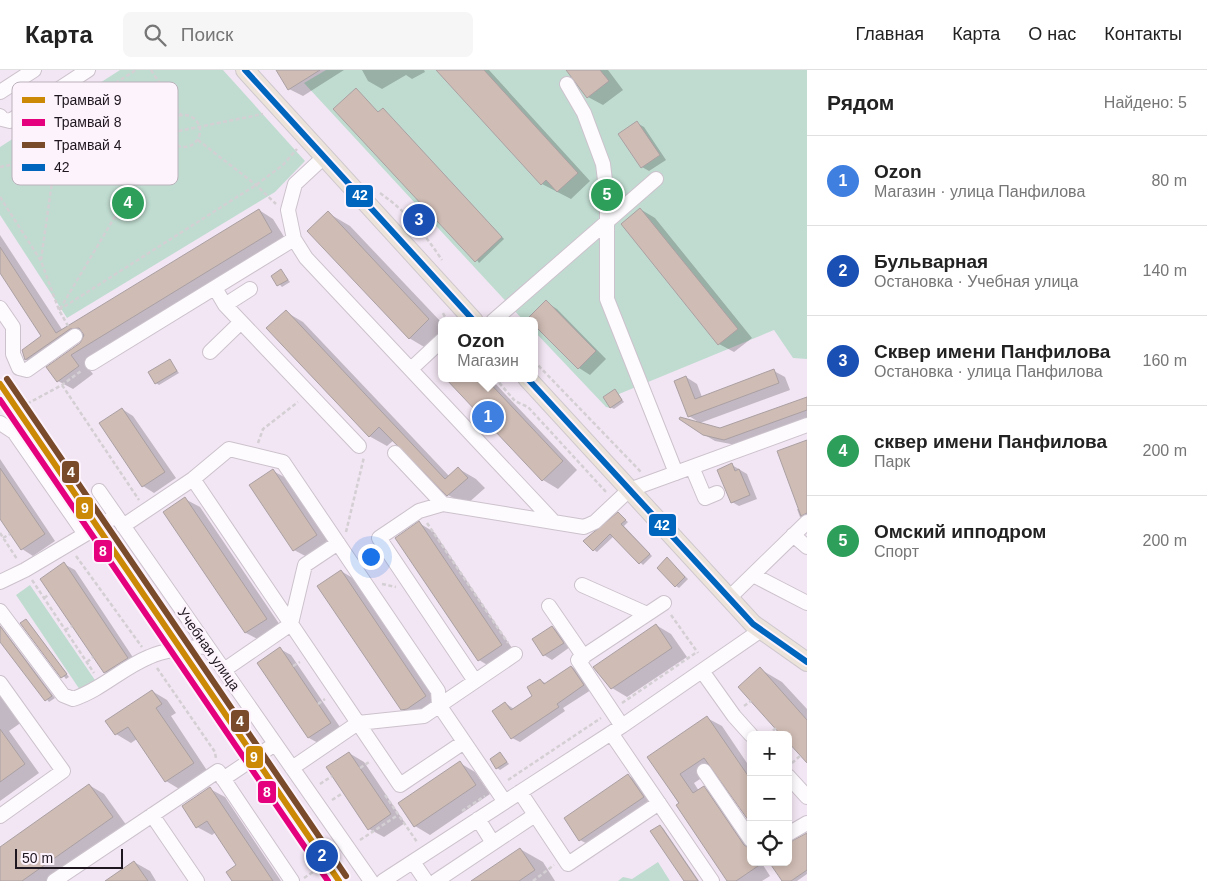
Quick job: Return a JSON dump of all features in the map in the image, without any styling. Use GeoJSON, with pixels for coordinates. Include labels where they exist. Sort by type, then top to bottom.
{"type":"FeatureCollection","features":[{"type":"Feature","properties":{"kind":"main road"},"geometry":{"type":"LineString","coordinates":[[245,70],[470,317]]}},
{"type":"Feature","properties":{"kind":"main road"},"geometry":{"type":"LineString","coordinates":[[531,382],[729,598],[761,630],[807,662]]}},
{"type":"Feature","properties":{"kind":"street"},"geometry":{"type":"LineString","coordinates":[[15,82],[34,70]]}},
{"type":"Feature","properties":{"kind":"street"},"geometry":{"type":"LineString","coordinates":[[70,82],[88,70]]}},
{"type":"Feature","properties":{"kind":"street"},"geometry":{"type":"LineString","coordinates":[[0,92],[12,84]]}},
{"type":"Feature","properties":{"kind":"street"},"geometry":{"type":"LineString","coordinates":[[566,84],[584,113],[603,164],[607,197],[607,300],[676,473]]}},
{"type":"Feature","properties":{"kind":"street"},"geometry":{"type":"LineString","coordinates":[[0,116],[2,119],[12,120]]}},
{"type":"Feature","properties":{"kind":"street"},"geometry":{"type":"LineString","coordinates":[[324,157],[295,184],[288,210],[294,240],[306,258],[553,521]]}},
{"type":"Feature","properties":{"kind":"street"},"geometry":{"type":"LineString","coordinates":[[498,317],[656,179]]}},
{"type":"Feature","properties":{"kind":"street"},"geometry":{"type":"LineString","coordinates":[[92,363],[294,240]]}},
{"type":"Feature","properties":{"kind":"street"},"geometry":{"type":"LineString","coordinates":[[215,288],[225,305],[359,446]]}},
{"type":"Feature","properties":{"kind":"street"},"geometry":{"type":"LineString","coordinates":[[225,305],[250,289]]}},
{"type":"Feature","properties":{"kind":"street"},"geometry":{"type":"LineString","coordinates":[[0,308],[13,327],[12,354],[19,368],[27,370],[75,336]]}},
{"type":"Feature","properties":{"kind":"street"},"geometry":{"type":"LineString","coordinates":[[210,352],[241,322]]}},
{"type":"Feature","properties":{"kind":"street"},"geometry":{"type":"LineString","coordinates":[[411,369],[438,344]]}},
{"type":"Feature","properties":{"kind":"street"},"geometry":{"type":"LineString","coordinates":[[0,423],[14,432],[85,534]]}},
{"type":"Feature","properties":{"kind":"street"},"geometry":{"type":"LineString","coordinates":[[475,681],[379,538],[419,511],[443,504],[584,527],[595,522],[629,490],[807,425]]}},
{"type":"Feature","properties":{"kind":"street"},"geometry":{"type":"LineString","coordinates":[[2,578],[25,570],[85,534],[146,511],[193,479],[229,449],[283,462],[438,691],[439,705],[505,802]]}},
{"type":"Feature","properties":{"kind":"street"},"geometry":{"type":"LineString","coordinates":[[395,453],[443,504]]}},
{"type":"Feature","properties":{"kind":"street"},"geometry":{"type":"LineString","coordinates":[[692,466],[706,498],[717,493]]}},
{"type":"Feature","properties":{"kind":"street"},"geometry":{"type":"LineString","coordinates":[[193,479],[400,785],[464,742]]}},
{"type":"Feature","properties":{"kind":"street","name":"Учебная улица"},"geometry":{"type":"LineString","coordinates":[[99,491],[371,881]]}},
{"type":"Feature","properties":{"kind":"street"},"geometry":{"type":"LineString","coordinates":[[729,598],[807,522]]}},
{"type":"Feature","properties":{"kind":"street"},"geometry":{"type":"LineString","coordinates":[[793,535],[806,545]]}},
{"type":"Feature","properties":{"kind":"street"},"geometry":{"type":"LineString","coordinates":[[224,670],[291,624],[305,565],[338,543]]}},
{"type":"Feature","properties":{"kind":"street"},"geometry":{"type":"LineString","coordinates":[[753,575],[807,603]]}},
{"type":"Feature","properties":{"kind":"street"},"geometry":{"type":"LineString","coordinates":[[582,585],[647,614]]}},
{"type":"Feature","properties":{"kind":"street"},"geometry":{"type":"LineString","coordinates":[[664,603],[578,660],[612,710],[617,729],[659,803],[712,881]]}},
{"type":"Feature","properties":{"kind":"street"},"geometry":{"type":"LineString","coordinates":[[549,606],[584,657]]}},
{"type":"Feature","properties":{"kind":"street"},"geometry":{"type":"LineString","coordinates":[[0,612],[63,694],[73,698],[102,685],[149,657],[180,649],[207,646]]}},
{"type":"Feature","properties":{"kind":"street"},"geometry":{"type":"LineString","coordinates":[[383,881],[617,729],[761,630]]}},
{"type":"Feature","properties":{"kind":"street"},"geometry":{"type":"LineString","coordinates":[[292,768],[358,723],[424,716],[515,654]]}},
{"type":"Feature","properties":{"kind":"street"},"geometry":{"type":"LineString","coordinates":[[704,669],[734,716],[747,731]]}},
{"type":"Feature","properties":{"kind":"street"},"geometry":{"type":"LineString","coordinates":[[0,683],[63,771],[0,816]]}},
{"type":"Feature","properties":{"kind":"street"},"geometry":{"type":"LineString","coordinates":[[54,881],[152,815],[275,744]]}},
{"type":"Feature","properties":{"kind":"street"},"geometry":{"type":"LineString","coordinates":[[704,771],[747,834]]}},
{"type":"Feature","properties":{"kind":"street"},"geometry":{"type":"LineString","coordinates":[[220,775],[292,881]]}},
{"type":"Feature","properties":{"kind":"street"},"geometry":{"type":"LineString","coordinates":[[792,780],[807,797]]}},
{"type":"Feature","properties":{"kind":"street"},"geometry":{"type":"LineString","coordinates":[[520,792],[568,864],[659,803]]}},
{"type":"Feature","properties":{"kind":"street"},"geometry":{"type":"LineString","coordinates":[[152,815],[197,881]]}},
{"type":"Feature","properties":{"kind":"street"},"geometry":{"type":"LineString","coordinates":[[436,881],[535,815]]}},
{"type":"Feature","properties":{"kind":"street"},"geometry":{"type":"LineString","coordinates":[[478,819],[493,842]]}},
{"type":"Feature","properties":{"kind":"street"},"geometry":{"type":"LineString","coordinates":[[792,832],[807,823]]}},
{"type":"Feature","properties":{"kind":"street"},"geometry":{"type":"LineString","coordinates":[[413,862],[426,881]]}},
{"type":"Feature","properties":{"kind":"path"},"geometry":{"type":"LineString","coordinates":[[117,82],[136,70]]}},
{"type":"Feature","properties":{"kind":"path"},"geometry":{"type":"LineString","coordinates":[[151,70],[159,82]]}},
{"type":"Feature","properties":{"kind":"path"},"geometry":{"type":"LineString","coordinates":[[178,110],[181,115]]}},
{"type":"Feature","properties":{"kind":"path"},"geometry":{"type":"LineString","coordinates":[[178,131],[266,113]]}},
{"type":"Feature","properties":{"kind":"path"},"geometry":{"type":"LineString","coordinates":[[178,117],[181,115],[193,117],[200,126],[198,140]]}},
{"type":"Feature","properties":{"kind":"path"},"geometry":{"type":"LineString","coordinates":[[178,145],[187,146],[198,140]]}},
{"type":"Feature","properties":{"kind":"path"},"geometry":{"type":"LineString","coordinates":[[198,140],[256,185]]}},
{"type":"Feature","properties":{"kind":"path"},"geometry":{"type":"LineString","coordinates":[[59,310],[256,185],[283,165],[297,149]]}},
{"type":"Feature","properties":{"kind":"path"},"geometry":{"type":"LineString","coordinates":[[41,261],[51,185]]}},
{"type":"Feature","properties":{"kind":"path"},"geometry":{"type":"LineString","coordinates":[[122,185],[127,196]]}},
{"type":"Feature","properties":{"kind":"path"},"geometry":{"type":"LineString","coordinates":[[59,310],[134,185]]}},
{"type":"Feature","properties":{"kind":"path"},"geometry":{"type":"LineString","coordinates":[[0,198],[41,261],[59,310],[75,336]]}},
{"type":"Feature","properties":{"kind":"path"},"geometry":{"type":"LineString","coordinates":[[20,406],[62,385],[92,363]]}},
{"type":"Feature","properties":{"kind":"path"},"geometry":{"type":"LineString","coordinates":[[538,364],[650,482]]}},
{"type":"Feature","properties":{"kind":"path"},"geometry":{"type":"LineString","coordinates":[[498,382],[515,401],[528,407],[616,503]]}},
{"type":"Feature","properties":{"kind":"path"},"geometry":{"type":"LineString","coordinates":[[62,385],[146,511]]}},
{"type":"Feature","properties":{"kind":"path"},"geometry":{"type":"LineString","coordinates":[[254,455],[263,429],[309,394]]}},
{"type":"Feature","properties":{"kind":"path"},"geometry":{"type":"LineString","coordinates":[[338,543],[346,534],[364,457],[359,446]]}},
{"type":"Feature","properties":{"kind":"path"},"geometry":{"type":"LineString","coordinates":[[419,511],[515,654]]}},
{"type":"Feature","properties":{"kind":"path"},"geometry":{"type":"LineString","coordinates":[[0,533],[102,685]]}},
{"type":"Feature","properties":{"kind":"path"},"geometry":{"type":"LineString","coordinates":[[3,538],[10,534]]}},
{"type":"Feature","properties":{"kind":"path"},"geometry":{"type":"LineString","coordinates":[[68,545],[215,752],[220,775]]}},
{"type":"Feature","properties":{"kind":"path"},"geometry":{"type":"LineString","coordinates":[[364,581],[414,590]]}},
{"type":"Feature","properties":{"kind":"path"},"geometry":{"type":"LineString","coordinates":[[44,598],[50,594]]}},
{"type":"Feature","properties":{"kind":"path"},"geometry":{"type":"LineString","coordinates":[[664,603],[697,652],[704,669]]}},
{"type":"Feature","properties":{"kind":"path"},"geometry":{"type":"LineString","coordinates":[[65,630],[72,626]]}},
{"type":"Feature","properties":{"kind":"path"},"geometry":{"type":"LineString","coordinates":[[496,789],[697,652]]}},
{"type":"Feature","properties":{"kind":"path"},"geometry":{"type":"LineString","coordinates":[[86,662],[93,657]]}},
{"type":"Feature","properties":{"kind":"path"},"geometry":{"type":"LineString","coordinates":[[773,731],[776,728]]}},
{"type":"Feature","properties":{"kind":"path"},"geometry":{"type":"LineString","coordinates":[[792,763],[800,756]]}},
{"type":"Feature","properties":{"kind":"path"},"geometry":{"type":"LineString","coordinates":[[325,781],[332,776]]}},
{"type":"Feature","properties":{"kind":"path"},"geometry":{"type":"LineString","coordinates":[[336,798],[343,792]]}},
{"type":"Feature","properties":{"kind":"path"},"geometry":{"type":"LineString","coordinates":[[385,795],[417,842]]}},
{"type":"Feature","properties":{"kind":"path"},"geometry":{"type":"LineString","coordinates":[[533,881],[564,858]]}},
{"type":"Feature","properties":{"kind":"green space"},"geometry":{"type":"Polygon","coordinates":[[[120,70],[223,70],[305,161],[275,192],[67,318],[0,215],[0,147],[12,139],[12,185],[178,185],[178,82],[101,82],[120,70]]]}},
{"type":"Feature","properties":{"kind":"green space"},"geometry":{"type":"Polygon","coordinates":[[[326,70],[807,70],[807,359],[793,358],[774,330],[619,394],[622,400],[610,408],[606,407],[538,335],[538,317],[520,317],[304,83],[326,70]]]}},
{"type":"Feature","properties":{"kind":"green space"},"geometry":{"type":"Polygon","coordinates":[[[30,585],[97,683],[82,693],[16,595],[30,585]]]}},
{"type":"Feature","properties":{"kind":"green space"},"geometry":{"type":"Polygon","coordinates":[[[658,862],[670,881],[618,881],[623,877],[632,879],[658,862]]]}},
{"type":"Feature","properties":{"kind":"building"},"geometry":{"type":"Polygon","coordinates":[[[276,70],[320,70],[288,90],[276,70]]]}},
{"type":"Feature","properties":{"kind":"building"},"geometry":{"type":"Polygon","coordinates":[[[436,70],[484,70],[578,173],[557,192],[546,180],[541,185],[436,70]]]}},
{"type":"Feature","properties":{"kind":"building"},"geometry":{"type":"Polygon","coordinates":[[[566,70],[600,70],[609,81],[587,98],[566,70]]]}},
{"type":"Feature","properties":{"kind":"building"},"geometry":{"type":"Polygon","coordinates":[[[356,88],[378,112],[383,108],[502,237],[475,262],[333,109],[356,88]]]}},
{"type":"Feature","properties":{"kind":"building"},"geometry":{"type":"Polygon","coordinates":[[[637,121],[660,155],[641,168],[618,134],[637,121]]]}},
{"type":"Feature","properties":{"kind":"building"},"geometry":{"type":"Polygon","coordinates":[[[640,208],[738,329],[718,345],[621,224],[640,208]]]}},
{"type":"Feature","properties":{"kind":"building"},"geometry":{"type":"Polygon","coordinates":[[[259,209],[272,232],[71,355],[79,366],[57,382],[46,367],[80,343],[84,335],[79,328],[70,329],[25,360],[22,350],[41,336],[0,273],[0,247],[56,333],[259,209]]]}},
{"type":"Feature","properties":{"kind":"building"},"geometry":{"type":"Polygon","coordinates":[[[328,211],[429,319],[409,339],[307,231],[328,211]]]}},
{"type":"Feature","properties":{"kind":"building"},"geometry":{"type":"Polygon","coordinates":[[[281,269],[288,280],[277,286],[271,276],[281,269]]]}},
{"type":"Feature","properties":{"kind":"building"},"geometry":{"type":"Polygon","coordinates":[[[546,300],[596,351],[578,369],[538,329],[538,317],[529,317],[546,300]]]}},
{"type":"Feature","properties":{"kind":"building"},"geometry":{"type":"Polygon","coordinates":[[[286,310],[445,479],[458,467],[468,478],[447,496],[379,427],[369,437],[266,328],[286,310]]]}},
{"type":"Feature","properties":{"kind":"building"},"geometry":{"type":"Polygon","coordinates":[[[170,359],[177,371],[155,384],[148,372],[170,359]]]}},
{"type":"Feature","properties":{"kind":"building"},"geometry":{"type":"Polygon","coordinates":[[[774,369],[779,383],[688,417],[674,381],[686,376],[695,399],[774,369]]]}},
{"type":"Feature","properties":{"kind":"building"},"geometry":{"type":"Polygon","coordinates":[[[449,382],[489,382],[563,461],[542,481],[449,382]]]}},
{"type":"Feature","properties":{"kind":"building"},"geometry":{"type":"Polygon","coordinates":[[[615,389],[622,400],[610,408],[603,397],[615,389]]]}},
{"type":"Feature","properties":{"kind":"building"},"geometry":{"type":"Polygon","coordinates":[[[807,397],[807,410],[724,440],[703,435],[679,419],[680,417],[720,428],[807,397]]]}},
{"type":"Feature","properties":{"kind":"building"},"geometry":{"type":"Polygon","coordinates":[[[122,408],[165,472],[142,487],[99,423],[122,408]]]}},
{"type":"Feature","properties":{"kind":"building"},"geometry":{"type":"Polygon","coordinates":[[[807,440],[807,513],[801,516],[777,451],[807,440]]]}},
{"type":"Feature","properties":{"kind":"building"},"geometry":{"type":"Polygon","coordinates":[[[732,463],[735,471],[739,469],[750,495],[731,503],[717,470],[732,463]]]}},
{"type":"Feature","properties":{"kind":"building"},"geometry":{"type":"Polygon","coordinates":[[[0,468],[45,534],[21,550],[0,519],[0,468]]]}},
{"type":"Feature","properties":{"kind":"building"},"geometry":{"type":"Polygon","coordinates":[[[273,469],[317,535],[293,551],[249,485],[273,469]]]}},
{"type":"Feature","properties":{"kind":"building"},"geometry":{"type":"Polygon","coordinates":[[[185,497],[267,619],[245,633],[163,512],[185,497]]]}},
{"type":"Feature","properties":{"kind":"building"},"geometry":{"type":"Polygon","coordinates":[[[618,512],[626,520],[621,524],[650,554],[639,564],[610,534],[593,551],[583,541],[618,512]]]}},
{"type":"Feature","properties":{"kind":"building"},"geometry":{"type":"Polygon","coordinates":[[[419,521],[502,645],[478,661],[395,538],[419,521]]]}},
{"type":"Feature","properties":{"kind":"building"},"geometry":{"type":"Polygon","coordinates":[[[667,557],[685,577],[675,587],[657,568],[667,557]]]}},
{"type":"Feature","properties":{"kind":"building"},"geometry":{"type":"Polygon","coordinates":[[[64,562],[128,658],[104,673],[40,579],[64,562]]]}},
{"type":"Feature","properties":{"kind":"building"},"geometry":{"type":"Polygon","coordinates":[[[341,570],[426,696],[407,709],[401,710],[317,586],[341,570]]]}},
{"type":"Feature","properties":{"kind":"building"},"geometry":{"type":"Polygon","coordinates":[[[26,619],[67,674],[61,678],[20,623],[26,619]]]}},
{"type":"Feature","properties":{"kind":"building"},"geometry":{"type":"Polygon","coordinates":[[[656,624],[672,648],[611,689],[593,667],[656,624]]]}},
{"type":"Feature","properties":{"kind":"building"},"geometry":{"type":"Polygon","coordinates":[[[0,626],[52,696],[45,701],[0,642],[0,626]]]}},
{"type":"Feature","properties":{"kind":"building"},"geometry":{"type":"Polygon","coordinates":[[[552,626],[564,643],[543,656],[532,639],[552,626]]]}},
{"type":"Feature","properties":{"kind":"building"},"geometry":{"type":"Polygon","coordinates":[[[280,647],[331,723],[308,738],[257,663],[280,647]]]}},
{"type":"Feature","properties":{"kind":"building"},"geometry":{"type":"Polygon","coordinates":[[[571,666],[584,685],[557,704],[559,707],[511,739],[492,711],[505,702],[511,710],[532,696],[527,687],[540,679],[544,684],[571,666]]]}},
{"type":"Feature","properties":{"kind":"building"},"geometry":{"type":"Polygon","coordinates":[[[760,667],[807,720],[807,763],[792,746],[792,731],[777,731],[738,687],[760,667]]]}},
{"type":"Feature","properties":{"kind":"building"},"geometry":{"type":"Polygon","coordinates":[[[152,690],[162,704],[156,708],[194,763],[165,782],[128,727],[115,735],[105,721],[152,690]]]}},
{"type":"Feature","properties":{"kind":"building"},"geometry":{"type":"Polygon","coordinates":[[[707,716],[747,774],[747,818],[704,758],[680,774],[693,793],[704,786],[747,847],[747,866],[758,866],[736,881],[727,881],[676,805],[679,803],[647,757],[707,716]]]}},
{"type":"Feature","properties":{"kind":"building"},"geometry":{"type":"Polygon","coordinates":[[[0,729],[25,764],[0,782],[0,729]]]}},
{"type":"Feature","properties":{"kind":"building"},"geometry":{"type":"Polygon","coordinates":[[[349,752],[391,814],[368,830],[326,767],[349,752]]]}},
{"type":"Feature","properties":{"kind":"building"},"geometry":{"type":"Polygon","coordinates":[[[500,752],[507,762],[496,769],[490,759],[500,752]]]}},
{"type":"Feature","properties":{"kind":"building"},"geometry":{"type":"Polygon","coordinates":[[[460,761],[476,785],[414,827],[398,803],[460,761]]]}},
{"type":"Feature","properties":{"kind":"building"},"geometry":{"type":"Polygon","coordinates":[[[628,774],[644,797],[579,841],[564,818],[628,774]]]}},
{"type":"Feature","properties":{"kind":"building"},"geometry":{"type":"Polygon","coordinates":[[[89,784],[113,817],[22,881],[0,881],[0,847],[89,784]]]}},
{"type":"Feature","properties":{"kind":"building"},"geometry":{"type":"Polygon","coordinates":[[[210,787],[273,881],[232,881],[226,872],[236,865],[207,821],[196,828],[182,806],[210,787]]]}},
{"type":"Feature","properties":{"kind":"building"},"geometry":{"type":"Polygon","coordinates":[[[660,825],[698,881],[684,881],[650,831],[660,825]]]}},
{"type":"Feature","properties":{"kind":"building"},"geometry":{"type":"Polygon","coordinates":[[[807,833],[807,870],[791,881],[782,881],[772,866],[792,866],[792,841],[807,833]]]}},
{"type":"Feature","properties":{"kind":"building"},"geometry":{"type":"Polygon","coordinates":[[[520,848],[535,870],[519,881],[471,881],[520,848]]]}},
{"type":"Feature","properties":{"kind":"building"},"geometry":{"type":"Polygon","coordinates":[[[134,861],[148,881],[105,881],[134,861]]]}},
{"type":"Feature","properties":{"kind":"tram line","name":"4"},"geometry":{"type":"LineString","coordinates":[[7,379],[346,876]]}},
{"type":"Feature","properties":{"kind":"tram line","name":"9"},"geometry":{"type":"LineString","coordinates":[[0,384],[339,881]]}},
{"type":"Feature","properties":{"kind":"tram line","name":"8"},"geometry":{"type":"LineString","coordinates":[[0,400],[328,881]]}},
{"type":"Feature","properties":{"kind":"transit line","name":"42"},"geometry":{"type":"LineString","coordinates":[[245,70],[470,317]]}},
{"type":"Feature","properties":{"kind":"transit line","name":"42"},"geometry":{"type":"LineString","coordinates":[[531,382],[753,624],[807,662]]}},
{"type":"Feature","properties":{"kind":"place","name":"Омский ипподром"},"geometry":{"type":"Point","coordinates":[607,195]}},
{"type":"Feature","properties":{"kind":"place","name":"сквер имени Панфилова"},"geometry":{"type":"Point","coordinates":[128,203]}},
{"type":"Feature","properties":{"kind":"place","name":"Сквер имени Панфилова"},"geometry":{"type":"Point","coordinates":[419,220]}},
{"type":"Feature","properties":{"kind":"place","name":"Ozon"},"geometry":{"type":"Point","coordinates":[488,417]}},
{"type":"Feature","properties":{"kind":"place","name":"Бульварная"},"geometry":{"type":"Point","coordinates":[322,856]}}]}
